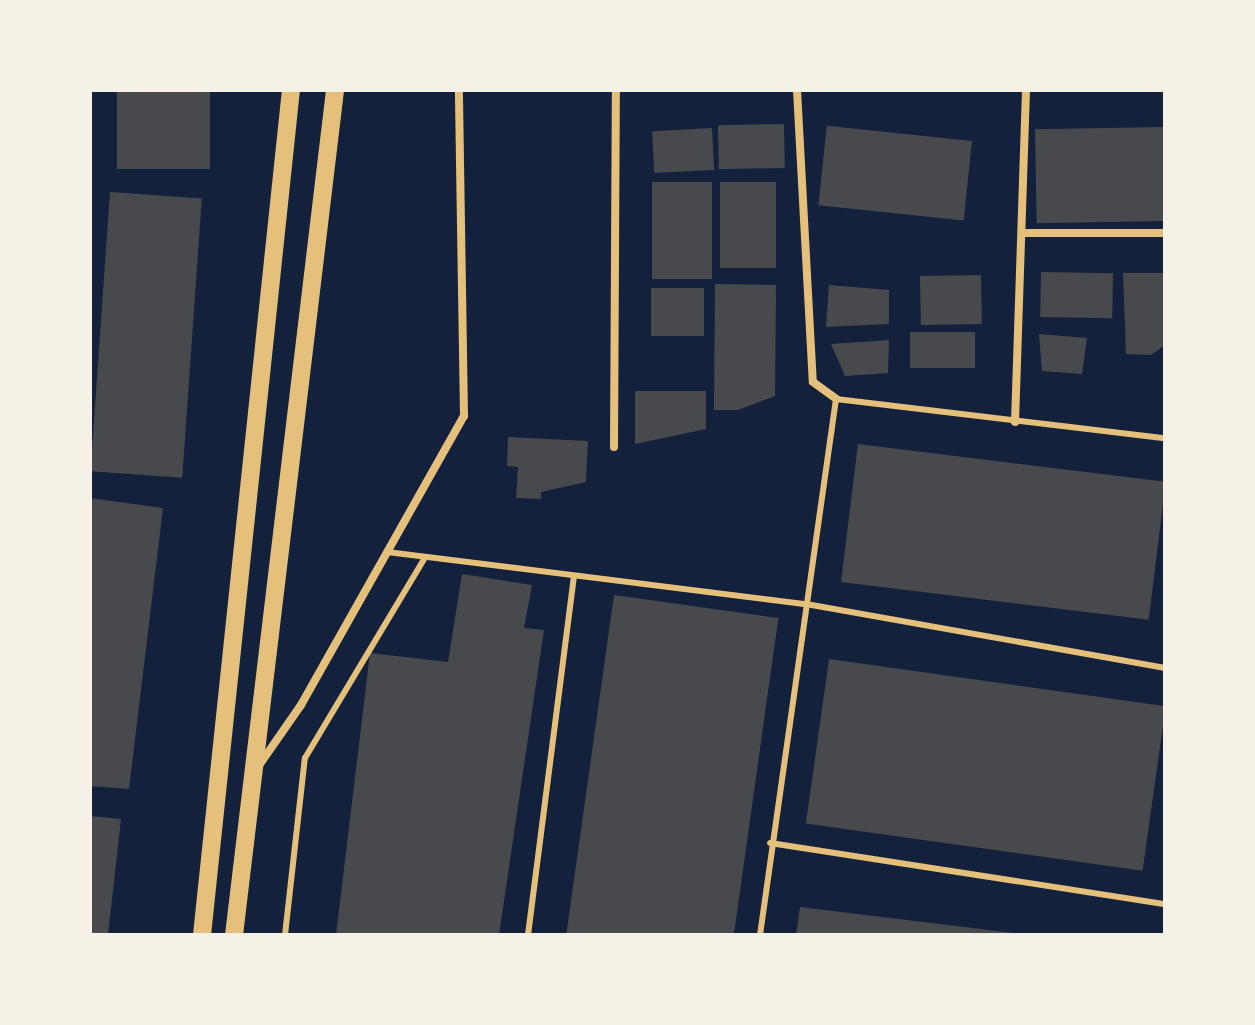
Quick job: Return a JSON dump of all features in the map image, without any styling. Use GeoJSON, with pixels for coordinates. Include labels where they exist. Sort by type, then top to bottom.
{"type":"FeatureCollection","features":[{"type":"Feature","properties":{"kind":"main road"},"geometry":{"type":"LineString","coordinates":[[202,935],[291,95],[307,90]]}},
{"type":"Feature","properties":{"kind":"main road"},"geometry":{"type":"LineString","coordinates":[[234,935],[250,778],[335,90]]}},
{"type":"Feature","properties":{"kind":"street"},"geometry":{"type":"LineString","coordinates":[[250,778],[301,705],[464,416],[459,90]]}},
{"type":"Feature","properties":{"kind":"street"},"geometry":{"type":"LineString","coordinates":[[614,447],[616,90]]}},
{"type":"Feature","properties":{"kind":"street"},"geometry":{"type":"LineString","coordinates":[[797,90],[813,382],[836,399]]}},
{"type":"Feature","properties":{"kind":"street"},"geometry":{"type":"LineString","coordinates":[[1015,422],[1026,90]]}},
{"type":"Feature","properties":{"kind":"street"},"geometry":{"type":"LineString","coordinates":[[1022,233],[1165,233]]}},
{"type":"Feature","properties":{"kind":"lane"},"geometry":{"type":"LineString","coordinates":[[760,935],[770,843],[836,399],[1165,438]]}},
{"type":"Feature","properties":{"kind":"lane"},"geometry":{"type":"LineString","coordinates":[[387,552],[806,604],[1165,668]]}},
{"type":"Feature","properties":{"kind":"lane"},"geometry":{"type":"LineString","coordinates":[[285,935],[305,758],[424,559]]}},
{"type":"Feature","properties":{"kind":"lane"},"geometry":{"type":"LineString","coordinates":[[528,935],[574,577]]}},
{"type":"Feature","properties":{"kind":"lane"},"geometry":{"type":"LineString","coordinates":[[770,843],[1165,904]]}},
{"type":"Feature","properties":{"kind":"building"},"geometry":{"type":"Polygon","coordinates":[[[117,90],[210,90],[210,169],[117,169],[117,90]]]}},
{"type":"Feature","properties":{"kind":"building"},"geometry":{"type":"Polygon","coordinates":[[[784,124],[785,168],[719,169],[718,125],[784,124]]]}},
{"type":"Feature","properties":{"kind":"building"},"geometry":{"type":"Polygon","coordinates":[[[827,126],[972,141],[964,221],[818,205],[827,126]]]}},
{"type":"Feature","properties":{"kind":"building"},"geometry":{"type":"Polygon","coordinates":[[[1163,127],[1165,221],[1037,223],[1035,129],[1163,127]]]}},
{"type":"Feature","properties":{"kind":"building"},"geometry":{"type":"Polygon","coordinates":[[[712,128],[714,170],[654,173],[652,131],[712,128]]]}},
{"type":"Feature","properties":{"kind":"building"},"geometry":{"type":"Polygon","coordinates":[[[652,182],[712,182],[712,279],[652,279],[652,182]]]}},
{"type":"Feature","properties":{"kind":"building"},"geometry":{"type":"Polygon","coordinates":[[[720,182],[776,182],[776,268],[720,268],[720,182]]]}},
{"type":"Feature","properties":{"kind":"building"},"geometry":{"type":"Polygon","coordinates":[[[110,192],[202,198],[182,478],[90,471],[110,192]]]}},
{"type":"Feature","properties":{"kind":"building"},"geometry":{"type":"Polygon","coordinates":[[[1041,272],[1113,273],[1112,318],[1040,317],[1041,272]]]}},
{"type":"Feature","properties":{"kind":"building"},"geometry":{"type":"Polygon","coordinates":[[[1123,273],[1165,273],[1165,345],[1151,355],[1126,354],[1123,273]]]}},
{"type":"Feature","properties":{"kind":"building"},"geometry":{"type":"Polygon","coordinates":[[[981,275],[982,324],[921,325],[920,276],[981,275]]]}},
{"type":"Feature","properties":{"kind":"building"},"geometry":{"type":"Polygon","coordinates":[[[715,284],[776,285],[775,396],[738,410],[714,410],[715,284]]]}},
{"type":"Feature","properties":{"kind":"building"},"geometry":{"type":"Polygon","coordinates":[[[829,285],[889,290],[889,324],[826,327],[829,285]]]}},
{"type":"Feature","properties":{"kind":"building"},"geometry":{"type":"Polygon","coordinates":[[[651,288],[704,288],[704,336],[651,336],[651,288]]]}},
{"type":"Feature","properties":{"kind":"building"},"geometry":{"type":"Polygon","coordinates":[[[910,332],[975,332],[975,368],[910,368],[910,332]]]}},
{"type":"Feature","properties":{"kind":"building"},"geometry":{"type":"Polygon","coordinates":[[[1039,334],[1087,338],[1082,374],[1042,371],[1039,334]]]}},
{"type":"Feature","properties":{"kind":"building"},"geometry":{"type":"Polygon","coordinates":[[[889,340],[888,373],[845,376],[831,344],[889,340]]]}},
{"type":"Feature","properties":{"kind":"building"},"geometry":{"type":"Polygon","coordinates":[[[635,391],[706,391],[706,429],[635,444],[635,391]]]}},
{"type":"Feature","properties":{"kind":"building"},"geometry":{"type":"Polygon","coordinates":[[[508,437],[588,441],[586,482],[541,492],[541,499],[516,498],[518,467],[507,466],[508,437]]]}},
{"type":"Feature","properties":{"kind":"building"},"geometry":{"type":"Polygon","coordinates":[[[858,444],[1165,482],[1149,620],[841,582],[858,444]]]}},
{"type":"Feature","properties":{"kind":"building"},"geometry":{"type":"Polygon","coordinates":[[[90,498],[163,508],[129,789],[90,786],[90,498]]]}},
{"type":"Feature","properties":{"kind":"building"},"geometry":{"type":"Polygon","coordinates":[[[462,574],[532,585],[524,628],[544,630],[499,935],[336,935],[370,653],[448,662],[462,574]]]}},
{"type":"Feature","properties":{"kind":"building"},"geometry":{"type":"Polygon","coordinates":[[[614,595],[778,618],[734,935],[566,935],[614,595]]]}},
{"type":"Feature","properties":{"kind":"building"},"geometry":{"type":"Polygon","coordinates":[[[829,659],[1165,706],[1143,871],[806,823],[829,659]]]}},
{"type":"Feature","properties":{"kind":"building"},"geometry":{"type":"Polygon","coordinates":[[[90,816],[121,819],[108,935],[90,935],[90,816]]]}},
{"type":"Feature","properties":{"kind":"building"},"geometry":{"type":"Polygon","coordinates":[[[800,907],[1014,933],[1014,935],[796,935],[800,907]]]}}]}
